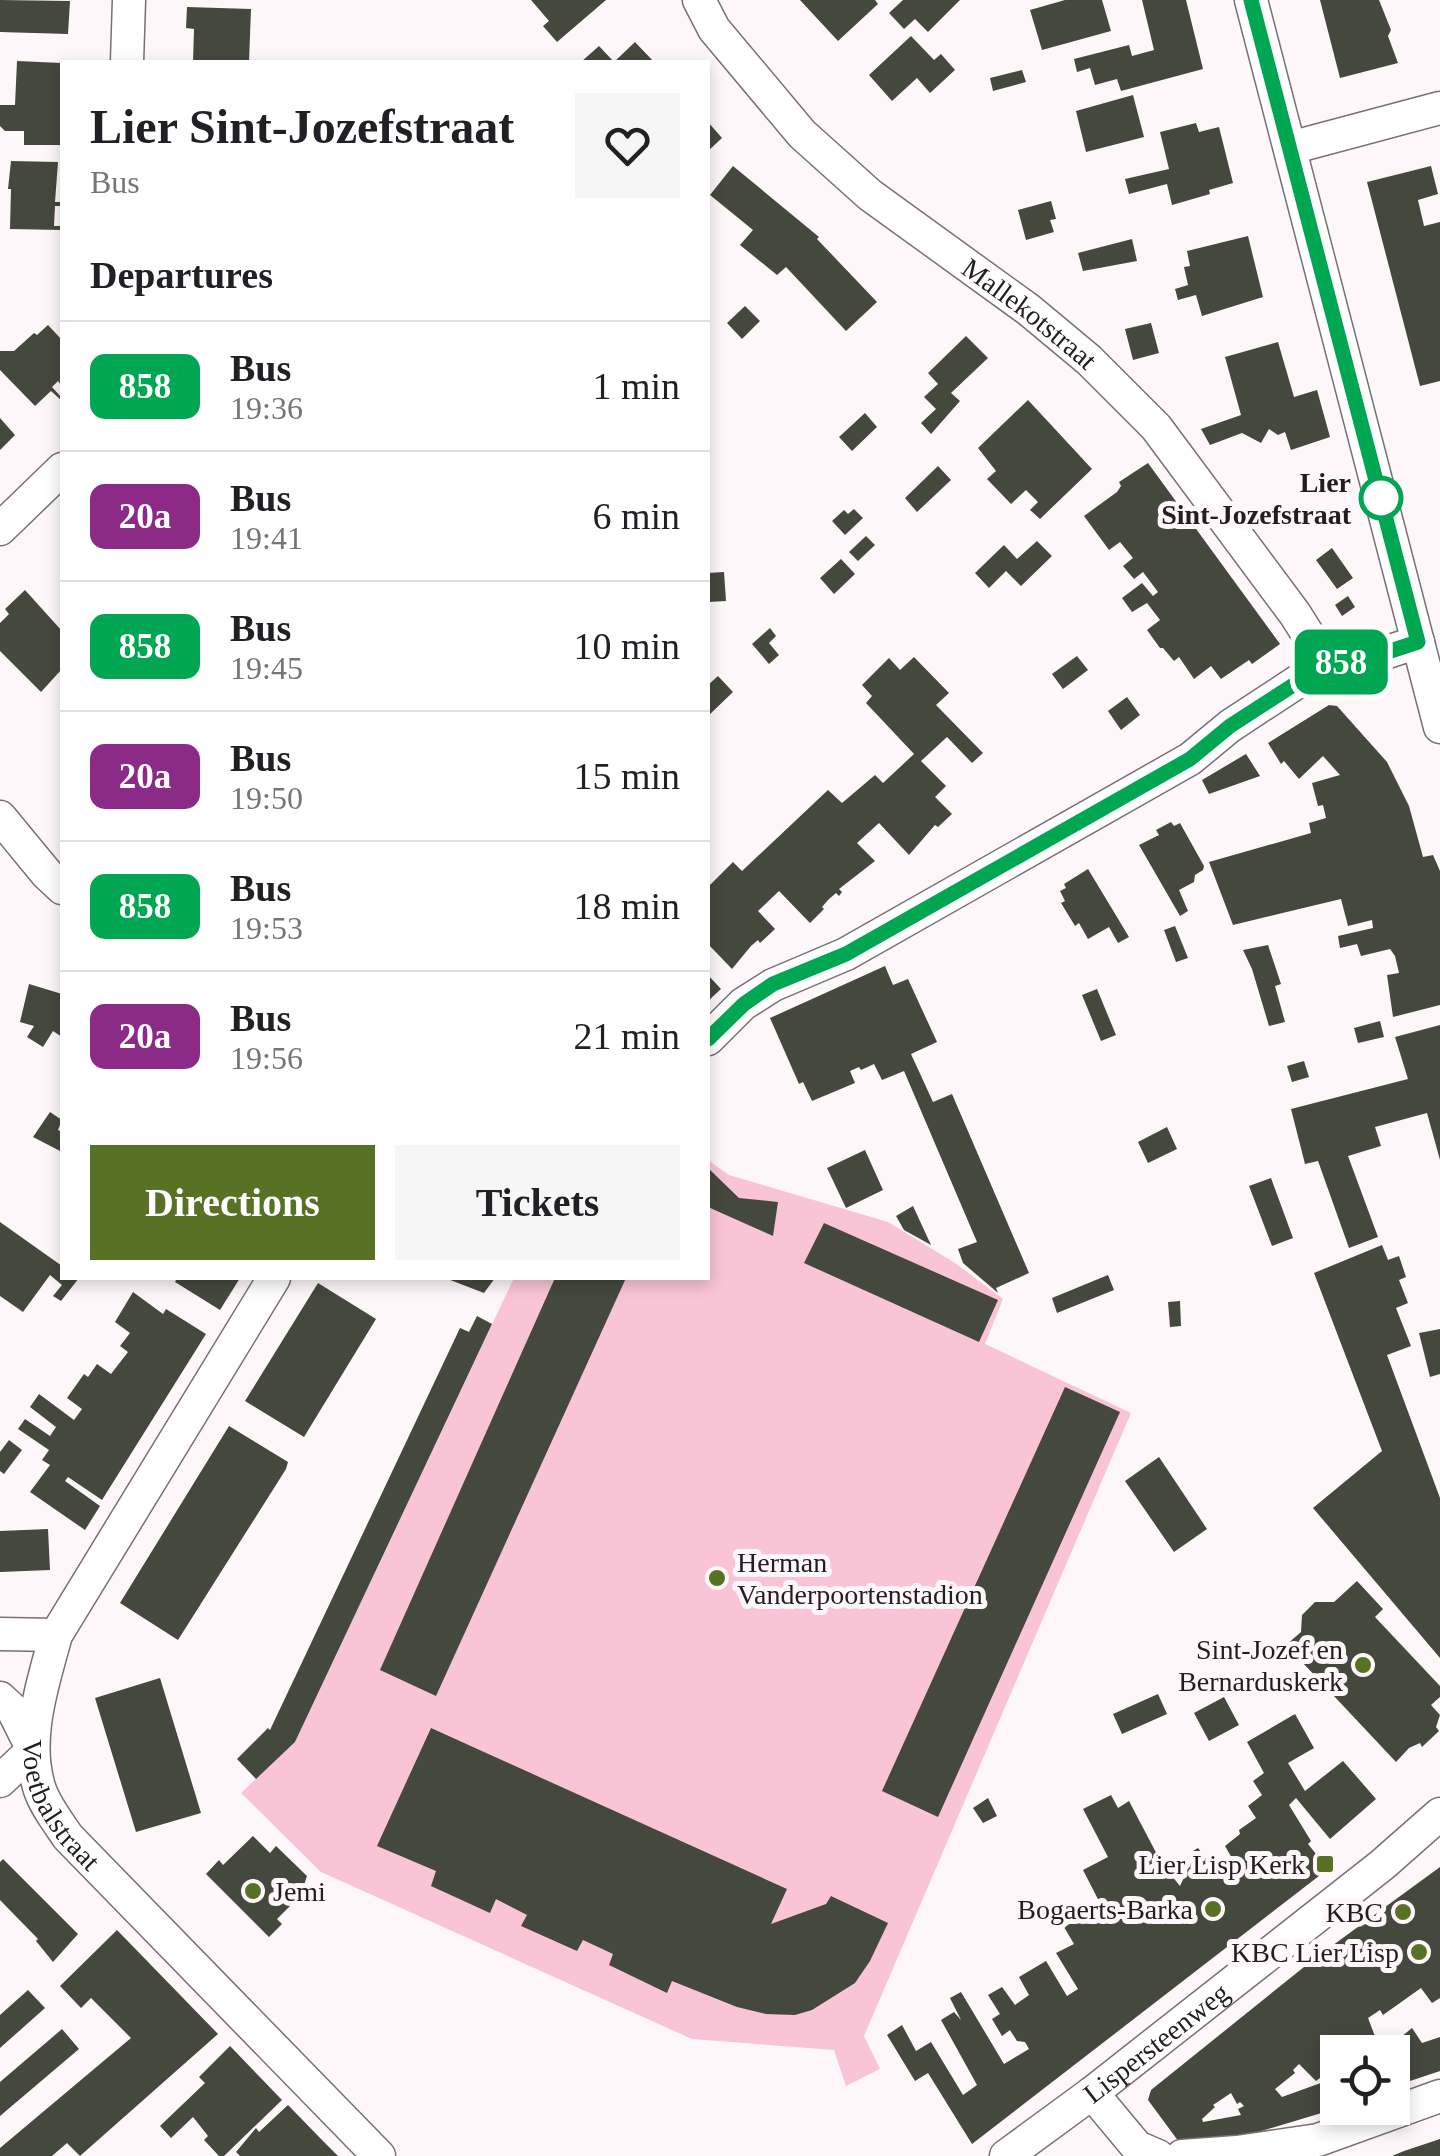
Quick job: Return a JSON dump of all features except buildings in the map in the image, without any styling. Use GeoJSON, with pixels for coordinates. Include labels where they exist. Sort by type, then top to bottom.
{"type":"FeatureCollection","features":[{"type":"Feature","properties":{"kind":"street"},"geometry":{"type":"LineString","coordinates":[[127,60],[128,0]]}},
{"type":"Feature","properties":{"kind":"street","name":"Mallekotstraat"},"geometry":{"type":"LineString","coordinates":[[699,0],[714,28],[802,134],[870,194],[1029,310],[1089,360],[1156,427],[1294,614],[1326,664]]}},
{"type":"Feature","properties":{"kind":"street"},"geometry":{"type":"LineString","coordinates":[[1251,0],[1305,144],[1440,728]]}},
{"type":"Feature","properties":{"kind":"street"},"geometry":{"type":"LineString","coordinates":[[1305,144],[1440,108]]}},
{"type":"Feature","properties":{"kind":"street"},"geometry":{"type":"LineString","coordinates":[[0,529],[60,472]]}},
{"type":"Feature","properties":{"kind":"street"},"geometry":{"type":"LineString","coordinates":[[710,1037],[744,1004],[773,984],[846,954],[1190,759],[1230,726],[1326,664],[1363,660],[1418,642]]}},
{"type":"Feature","properties":{"kind":"street"},"geometry":{"type":"LineString","coordinates":[[2,824],[60,886]]}},
{"type":"Feature","properties":{"kind":"street","name":"Voetbalstraat"},"geometry":{"type":"LineString","coordinates":[[273,1280],[56,1635],[40,1693],[33,1750],[40,1789],[68,1838],[379,2156]]}},
{"type":"Feature","properties":{"kind":"street"},"geometry":{"type":"LineString","coordinates":[[0,1634],[56,1635]]}},
{"type":"Feature","properties":{"kind":"street"},"geometry":{"type":"LineString","coordinates":[[0,1698],[13,1710],[33,1750],[0,1781]]}},
{"type":"Feature","properties":{"kind":"street","name":"Lispersteenweg"},"geometry":{"type":"LineString","coordinates":[[1006,2156],[1382,1865],[1440,1814]]}},
{"type":"Feature","properties":{"kind":"street"},"geometry":{"type":"LineString","coordinates":[[1092,2093],[1137,2147],[1158,2156]]}},
{"type":"Feature","properties":{"kind":"street"},"geometry":{"type":"LineString","coordinates":[[1182,2156],[1320,2148],[1440,2096]]}},
{"type":"Feature","properties":{"kind":"shaded area","name":"Herman Vanderpoortenstadion"},"geometry":{"type":"Polygon","coordinates":[[[710,1161],[729,1175],[888,1222],[955,1263],[1003,1299],[985,1344],[1131,1413],[864,2036],[880,2069],[846,2086],[834,2050],[692,2039],[321,1872],[241,1793],[295,1742],[513,1280],[710,1280],[710,1161]]]}},
{"type":"Feature","properties":{"kind":"bus line","name":"858"},"geometry":{"type":"LineString","coordinates":[[710,1037],[744,1004],[773,984],[846,954],[1190,759],[1230,726],[1326,664],[1363,660],[1418,642],[1251,0]]}},
{"type":"Feature","properties":{"kind":"place","name":"Lier Sint-Jozefstraat"},"geometry":{"type":"Point","coordinates":[1381,498]}},
{"type":"Feature","properties":{"kind":"place","name":"Herman Vanderpoortenstadion"},"geometry":{"type":"Point","coordinates":[717,1578]}},
{"type":"Feature","properties":{"kind":"place","name":"Sint-Jozef en Bernarduskerk"},"geometry":{"type":"Point","coordinates":[1363,1665]}},
{"type":"Feature","properties":{"kind":"place","name":"Lier Lisp Kerk"},"geometry":{"type":"Point","coordinates":[1325,1864]}},
{"type":"Feature","properties":{"kind":"place","name":"Jemi"},"geometry":{"type":"Point","coordinates":[253,1891]}},
{"type":"Feature","properties":{"kind":"place","name":"Bogaerts-Barka"},"geometry":{"type":"Point","coordinates":[1213,1909]}},
{"type":"Feature","properties":{"kind":"place","name":"KBC"},"geometry":{"type":"Point","coordinates":[1403,1912]}},
{"type":"Feature","properties":{"kind":"place","name":"KBC Lier Lisp"},"geometry":{"type":"Point","coordinates":[1419,1952]}}]}
